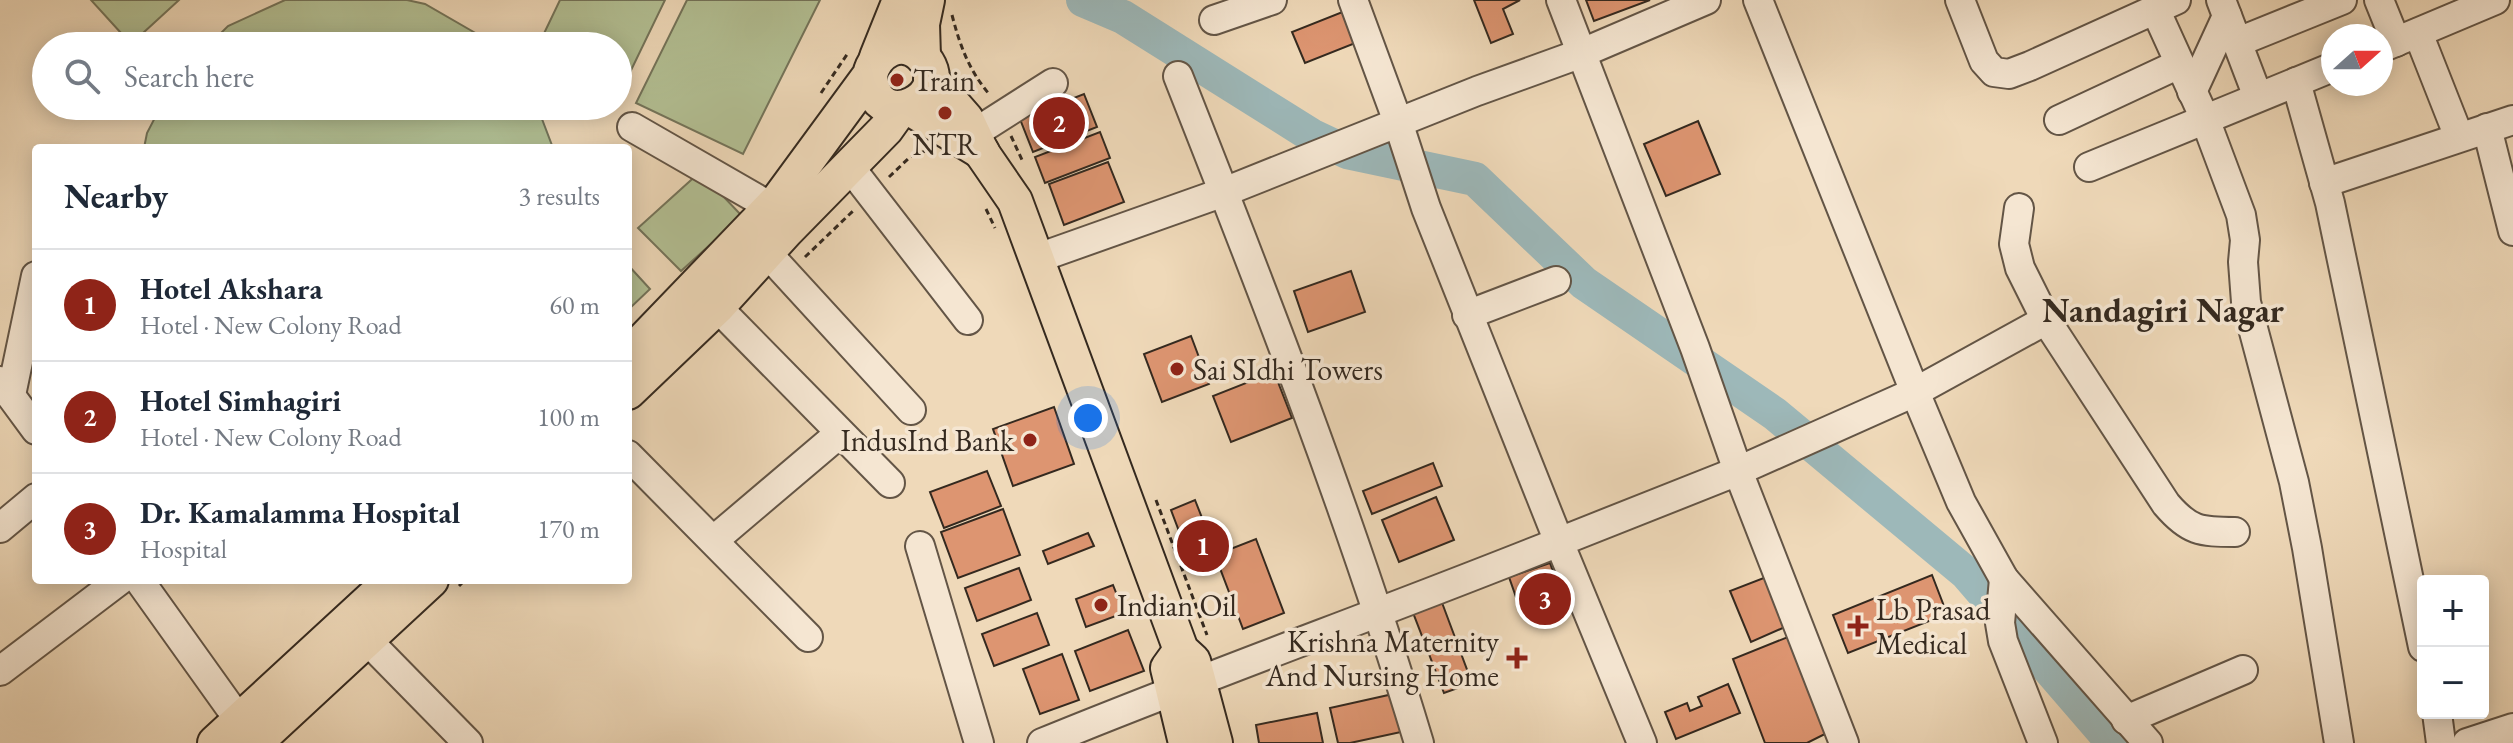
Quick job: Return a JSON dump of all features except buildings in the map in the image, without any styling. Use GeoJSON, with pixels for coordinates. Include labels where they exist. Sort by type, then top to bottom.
{"type":"FeatureCollection","features":[{"type":"Feature","properties":{"kind":"main road"},"geometry":{"type":"LineString","coordinates":[[632,353],[778,241],[874,66],[900,0]]}},
{"type":"Feature","properties":{"kind":"main road"},"geometry":{"type":"LineString","coordinates":[[632,388],[717,307],[904,108],[924,97],[927,68],[922,24],[927,0]]}},
{"type":"Feature","properties":{"kind":"main road"},"geometry":{"type":"LineString","coordinates":[[978,143],[878,99],[873,92],[874,66],[895,47],[906,47],[958,108],[1015,201],[1181,650],[1193,661],[1186,684],[1186,743]]}},
{"type":"Feature","properties":{"kind":"main road"},"geometry":{"type":"LineString","coordinates":[[256,735],[388,584]]}},
{"type":"Feature","properties":{"kind":"main road"},"geometry":{"type":"LineString","coordinates":[[215,743],[256,735],[427,584]]}},
{"type":"Feature","properties":{"kind":"main road"},"geometry":{"type":"LineString","coordinates":[[1186,684],[1215,743]]}},
{"type":"Feature","properties":{"kind":"street"},"geometry":{"type":"LineString","coordinates":[[1214,20],[1272,0]]}},
{"type":"Feature","properties":{"kind":"street"},"geometry":{"type":"LineString","coordinates":[[1353,0],[1415,179],[1642,743]]}},
{"type":"Feature","properties":{"kind":"street"},"geometry":{"type":"LineString","coordinates":[[1561,0],[1844,743]]}},
{"type":"Feature","properties":{"kind":"street"},"geometry":{"type":"LineString","coordinates":[[1038,258],[1224,192],[1346,142],[1401,133],[1706,0]]}},
{"type":"Feature","properties":{"kind":"street"},"geometry":{"type":"LineString","coordinates":[[1758,0],[1915,392],[1961,502],[2003,586],[2148,743]]}},
{"type":"Feature","properties":{"kind":"street"},"geometry":{"type":"LineString","coordinates":[[1960,0],[1984,61],[1994,72],[2009,74],[2165,5],[2179,64],[2205,119],[2241,215],[2245,240],[2246,302],[2294,482],[2339,743]]}},
{"type":"Feature","properties":{"kind":"street"},"geometry":{"type":"LineString","coordinates":[[2229,19],[2342,0]]}},
{"type":"Feature","properties":{"kind":"street"},"geometry":{"type":"LineString","coordinates":[[2379,0],[2398,41],[2459,137]]}},
{"type":"Feature","properties":{"kind":"street"},"geometry":{"type":"LineString","coordinates":[[2398,41],[2495,0]]}},
{"type":"Feature","properties":{"kind":"street"},"geometry":{"type":"LineString","coordinates":[[2192,92],[2229,19]]}},
{"type":"Feature","properties":{"kind":"street"},"geometry":{"type":"LineString","coordinates":[[2229,19],[2258,97]]}},
{"type":"Feature","properties":{"kind":"street"},"geometry":{"type":"LineString","coordinates":[[2059,120],[2179,64]]}},
{"type":"Feature","properties":{"kind":"street"},"geometry":{"type":"LineString","coordinates":[[2089,167],[2321,72]]}},
{"type":"Feature","properties":{"kind":"street"},"geometry":{"type":"LineString","coordinates":[[1178,76],[1380,614],[1419,743]]}},
{"type":"Feature","properties":{"kind":"street"},"geometry":{"type":"LineString","coordinates":[[2296,82],[2327,193],[2417,619]]}},
{"type":"Feature","properties":{"kind":"street"},"geometry":{"type":"LineString","coordinates":[[978,143],[1053,83]]}},
{"type":"Feature","properties":{"kind":"street"},"geometry":{"type":"LineString","coordinates":[[2327,193],[2356,172],[2500,124],[2513,231]]}},
{"type":"Feature","properties":{"kind":"street"},"geometry":{"type":"LineString","coordinates":[[632,127],[778,241],[911,410]]}},
{"type":"Feature","properties":{"kind":"street"},"geometry":{"type":"LineString","coordinates":[[849,166],[968,320]]}},
{"type":"Feature","properties":{"kind":"street"},"geometry":{"type":"LineString","coordinates":[[2019,208],[2014,244],[2016,258],[2046,320],[2166,504],[2192,528],[2204,532],[2235,532]]}},
{"type":"Feature","properties":{"kind":"street"},"geometry":{"type":"LineString","coordinates":[[1468,315],[1556,281]]}},
{"type":"Feature","properties":{"kind":"street"},"geometry":{"type":"LineString","coordinates":[[32,290],[5,388],[32,425]]}},
{"type":"Feature","properties":{"kind":"street"},"geometry":{"type":"LineString","coordinates":[[717,307],[890,483]]}},
{"type":"Feature","properties":{"kind":"street"},"geometry":{"type":"LineString","coordinates":[[1042,743],[1186,684],[1380,614],[1738,471],[1915,392],[2046,320]]}},
{"type":"Feature","properties":{"kind":"street"},"geometry":{"type":"LineString","coordinates":[[714,540],[839,434]]}},
{"type":"Feature","properties":{"kind":"street"},"geometry":{"type":"LineString","coordinates":[[632,459],[808,637]]}},
{"type":"Feature","properties":{"kind":"street"},"geometry":{"type":"LineString","coordinates":[[0,528],[32,501]]}},
{"type":"Feature","properties":{"kind":"street"},"geometry":{"type":"LineString","coordinates":[[920,546],[979,743]]}},
{"type":"Feature","properties":{"kind":"street"},"geometry":{"type":"LineString","coordinates":[[0,671],[115,584]]}},
{"type":"Feature","properties":{"kind":"street"},"geometry":{"type":"LineString","coordinates":[[142,584],[215,687],[256,735]]}},
{"type":"Feature","properties":{"kind":"street"},"geometry":{"type":"LineString","coordinates":[[2003,586],[2000,623],[2003,641],[2043,743]]}},
{"type":"Feature","properties":{"kind":"street"},"geometry":{"type":"LineString","coordinates":[[366,639],[468,743]]}},
{"type":"Feature","properties":{"kind":"street"},"geometry":{"type":"LineString","coordinates":[[2126,720],[2243,670]]}},
{"type":"Feature","properties":{"kind":"street"},"geometry":{"type":"LineString","coordinates":[[2438,719],[2441,743]]}},
{"type":"Feature","properties":{"kind":"street"},"geometry":{"type":"LineString","coordinates":[[2467,743],[2513,728]]}},
{"type":"Feature","properties":{"kind":"path"},"geometry":{"type":"LineString","coordinates":[[778,241],[871,194],[910,157],[931,149]]}},
{"type":"Feature","properties":{"kind":"path"},"geometry":{"type":"LineString","coordinates":[[982,200],[995,228]]}},
{"type":"Feature","properties":{"kind":"green space"},"geometry":{"type":"Polygon","coordinates":[[[91,0],[179,0],[144,32],[120,32],[91,0]]]}},
{"type":"Feature","properties":{"kind":"green space"},"geometry":{"type":"Polygon","coordinates":[[[285,0],[407,0],[425,4],[474,32],[222,32],[228,26],[285,0]]]}},
{"type":"Feature","properties":{"kind":"green space"},"geometry":{"type":"Polygon","coordinates":[[[560,0],[665,0],[632,68],[632,32],[545,32],[560,0]]]}},
{"type":"Feature","properties":{"kind":"green space"},"geometry":{"type":"Polygon","coordinates":[[[687,0],[820,0],[743,154],[636,103],[687,0]]]}},
{"type":"Feature","properties":{"kind":"green space"},"geometry":{"type":"Polygon","coordinates":[[[154,120],[542,120],[551,144],[145,144],[154,120]]]}},
{"type":"Feature","properties":{"kind":"green space"},"geometry":{"type":"Polygon","coordinates":[[[700,172],[742,216],[681,271],[638,228],[700,172]]]}},
{"type":"Feature","properties":{"kind":"green space"},"geometry":{"type":"Polygon","coordinates":[[[632,269],[650,289],[632,306],[632,269]]]}},
{"type":"Feature","properties":{"kind":"waterway"},"geometry":{"type":"LineString","coordinates":[[1083,0],[1123,17],[1311,135],[1347,152],[1475,179],[1584,283],[1775,414],[1966,573],[2113,743]]}},
{"type":"Feature","properties":{"kind":"place","name":"Train"},"geometry":{"type":"Point","coordinates":[897,80]}},
{"type":"Feature","properties":{"kind":"place","name":"NTR"},"geometry":{"type":"Point","coordinates":[945,113]}},
{"type":"Feature","properties":{"kind":"place","name":"Hotel Simhagiri"},"geometry":{"type":"Point","coordinates":[1059,123]}},
{"type":"Feature","properties":{"kind":"place","name":"Sai SIdhi Towers"},"geometry":{"type":"Point","coordinates":[1177,369]}},
{"type":"Feature","properties":{"kind":"place","name":"IndusInd Bank"},"geometry":{"type":"Point","coordinates":[1030,440]}},
{"type":"Feature","properties":{"kind":"place","name":"Hotel Akshara"},"geometry":{"type":"Point","coordinates":[1203,546]}},
{"type":"Feature","properties":{"kind":"place","name":"Dr. Kamalamma Hospital"},"geometry":{"type":"Point","coordinates":[1545,599]}},
{"type":"Feature","properties":{"kind":"place","name":"Indian Oil"},"geometry":{"type":"Point","coordinates":[1101,605]}},
{"type":"Feature","properties":{"kind":"place","name":"Lb Prasad Medical"},"geometry":{"type":"Point","coordinates":[1858,626]}},
{"type":"Feature","properties":{"kind":"place","name":"Krishna Maternity And Nursing Home"},"geometry":{"type":"Point","coordinates":[1517,658]}},
{"type":"Feature","properties":{"kind":"district","name":"Nandagiri Nagar"},"geometry":{"type":"Point","coordinates":[2163,310]}}]}
